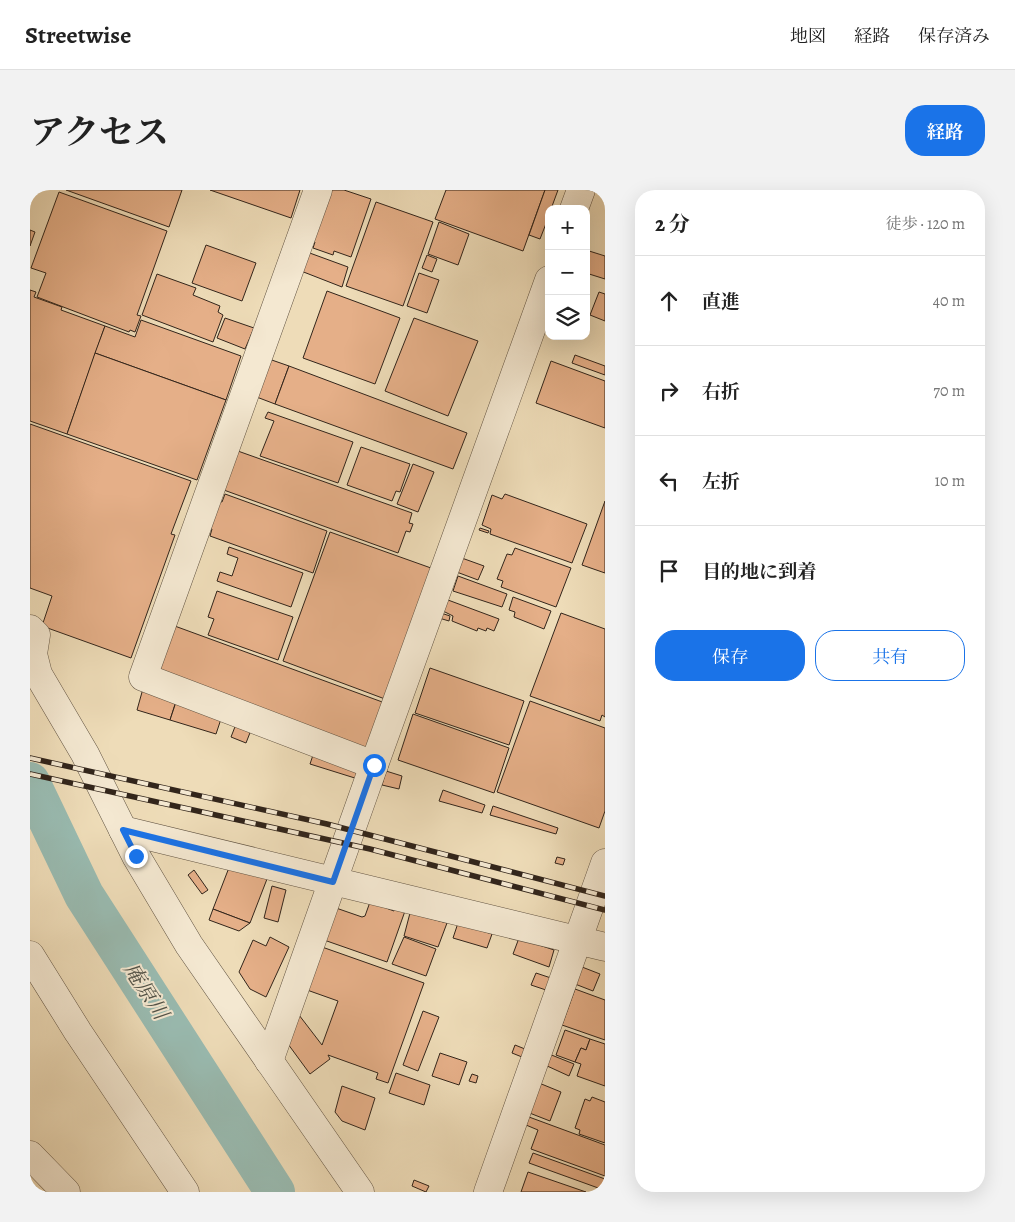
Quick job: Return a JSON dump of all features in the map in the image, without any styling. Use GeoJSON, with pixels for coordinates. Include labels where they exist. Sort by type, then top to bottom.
{"type":"FeatureCollection","features":[{"type":"Feature","properties":{"kind":"street"},"geometry":{"type":"LineString","coordinates":[[318,190],[143,677],[374,765]]}},
{"type":"Feature","properties":{"kind":"street"},"geometry":{"type":"LineString","coordinates":[[575,205],[581,190]]}},
{"type":"Feature","properties":{"kind":"street"},"geometry":{"type":"LineString","coordinates":[[269,1061],[545,291]]}},
{"type":"Feature","properties":{"kind":"street"},"geometry":{"type":"LineString","coordinates":[[30,629],[36,635],[33,654],[38,674],[85,754],[136,856],[189,945],[360,1192]]}},
{"type":"Feature","properties":{"kind":"street"},"geometry":{"type":"LineString","coordinates":[[123,830],[605,947]]}},
{"type":"Feature","properties":{"kind":"street"},"geometry":{"type":"LineString","coordinates":[[488,1192],[605,863]]}},
{"type":"Feature","properties":{"kind":"street"},"geometry":{"type":"LineString","coordinates":[[30,955],[83,1040],[185,1192]]}},
{"type":"Feature","properties":{"kind":"street"},"geometry":{"type":"LineString","coordinates":[[30,1155],[66,1192]]}},
{"type":"Feature","properties":{"kind":"building"},"geometry":{"type":"Polygon","coordinates":[[[66,190],[182,190],[169,227],[66,190]]]}},
{"type":"Feature","properties":{"kind":"building"},"geometry":{"type":"Polygon","coordinates":[[[210,190],[300,190],[291,218],[210,190]]]}},
{"type":"Feature","properties":{"kind":"building"},"geometry":{"type":"Polygon","coordinates":[[[330,190],[344,190],[371,199],[351,257],[334,251],[333,255],[313,248],[315,242],[312,241],[330,190]]]}},
{"type":"Feature","properties":{"kind":"building"},"geometry":{"type":"Polygon","coordinates":[[[446,190],[545,190],[523,251],[435,219],[446,190]]]}},
{"type":"Feature","properties":{"kind":"building"},"geometry":{"type":"Polygon","coordinates":[[[545,190],[558,190],[552,205],[545,205],[545,226],[540,239],[529,235],[545,190]]]}},
{"type":"Feature","properties":{"kind":"building"},"geometry":{"type":"Polygon","coordinates":[[[59,192],[167,231],[137,315],[141,316],[135,332],[130,330],[129,332],[37,297],[46,273],[31,268],[59,192]]]}},
{"type":"Feature","properties":{"kind":"building"},"geometry":{"type":"Polygon","coordinates":[[[376,202],[433,222],[403,306],[346,286],[376,202]]]}},
{"type":"Feature","properties":{"kind":"building"},"geometry":{"type":"Polygon","coordinates":[[[439,222],[469,234],[458,265],[428,254],[439,222]]]}},
{"type":"Feature","properties":{"kind":"building"},"geometry":{"type":"Polygon","coordinates":[[[30,230],[35,232],[30,246],[30,230]]]}},
{"type":"Feature","properties":{"kind":"building"},"geometry":{"type":"Polygon","coordinates":[[[206,245],[256,263],[242,301],[192,283],[206,245]]]}},
{"type":"Feature","properties":{"kind":"building"},"geometry":{"type":"Polygon","coordinates":[[[590,251],[605,256],[605,279],[590,274],[590,251]]]}},
{"type":"Feature","properties":{"kind":"building"},"geometry":{"type":"Polygon","coordinates":[[[307,252],[348,267],[342,287],[301,271],[307,252]]]}},
{"type":"Feature","properties":{"kind":"building"},"geometry":{"type":"Polygon","coordinates":[[[427,255],[437,259],[432,272],[422,268],[427,255]]]}},
{"type":"Feature","properties":{"kind":"building"},"geometry":{"type":"Polygon","coordinates":[[[419,273],[439,280],[427,313],[407,306],[419,273]]]}},
{"type":"Feature","properties":{"kind":"building"},"geometry":{"type":"Polygon","coordinates":[[[157,274],[196,288],[193,295],[220,306],[218,312],[223,315],[213,342],[142,315],[157,274]]]}},
{"type":"Feature","properties":{"kind":"building"},"geometry":{"type":"Polygon","coordinates":[[[30,290],[36,292],[34,297],[62,307],[61,310],[105,326],[67,434],[30,421],[30,290]]]}},
{"type":"Feature","properties":{"kind":"building"},"geometry":{"type":"Polygon","coordinates":[[[327,291],[400,318],[375,384],[303,358],[327,291]]]}},
{"type":"Feature","properties":{"kind":"building"},"geometry":{"type":"Polygon","coordinates":[[[599,292],[605,294],[605,321],[590,315],[599,292]]]}},
{"type":"Feature","properties":{"kind":"building"},"geometry":{"type":"Polygon","coordinates":[[[225,318],[254,328],[245,349],[217,338],[225,318]]]}},
{"type":"Feature","properties":{"kind":"building"},"geometry":{"type":"Polygon","coordinates":[[[414,318],[478,341],[448,416],[385,391],[414,318]]]}},
{"type":"Feature","properties":{"kind":"building"},"geometry":{"type":"Polygon","coordinates":[[[141,320],[241,356],[226,400],[95,353],[105,326],[135,337],[141,320]]]}},
{"type":"Feature","properties":{"kind":"building"},"geometry":{"type":"Polygon","coordinates":[[[95,353],[226,400],[197,480],[67,434],[95,353]]]}},
{"type":"Feature","properties":{"kind":"building"},"geometry":{"type":"Polygon","coordinates":[[[575,355],[605,366],[605,375],[572,363],[575,355]]]}},
{"type":"Feature","properties":{"kind":"building"},"geometry":{"type":"Polygon","coordinates":[[[266,358],[289,366],[275,404],[254,396],[266,358]]]}},
{"type":"Feature","properties":{"kind":"building"},"geometry":{"type":"Polygon","coordinates":[[[551,361],[605,381],[605,428],[536,403],[551,361]]]}},
{"type":"Feature","properties":{"kind":"building"},"geometry":{"type":"Polygon","coordinates":[[[289,366],[467,433],[453,469],[275,404],[289,366]]]}},
{"type":"Feature","properties":{"kind":"building"},"geometry":{"type":"Polygon","coordinates":[[[268,412],[353,442],[338,483],[260,456],[274,421],[265,418],[268,412]]]}},
{"type":"Feature","properties":{"kind":"building"},"geometry":{"type":"Polygon","coordinates":[[[30,424],[191,481],[171,534],[175,535],[131,658],[42,626],[52,596],[30,588],[30,424]]]}},
{"type":"Feature","properties":{"kind":"building"},"geometry":{"type":"Polygon","coordinates":[[[361,447],[410,464],[400,492],[396,491],[392,501],[347,485],[361,447]]]}},
{"type":"Feature","properties":{"kind":"building"},"geometry":{"type":"Polygon","coordinates":[[[235,450],[412,513],[409,523],[413,524],[410,532],[406,531],[398,553],[221,489],[235,450]]]}},
{"type":"Feature","properties":{"kind":"building"},"geometry":{"type":"Polygon","coordinates":[[[413,464],[434,472],[418,512],[397,504],[413,464]]]}},
{"type":"Feature","properties":{"kind":"building"},"geometry":{"type":"Polygon","coordinates":[[[225,494],[327,531],[313,573],[210,536],[212,529],[208,527],[217,501],[222,502],[225,494]]]}},
{"type":"Feature","properties":{"kind":"building"},"geometry":{"type":"Polygon","coordinates":[[[505,494],[587,524],[572,563],[490,534],[491,529],[482,525],[492,495],[502,499],[505,494]]]}},
{"type":"Feature","properties":{"kind":"building"},"geometry":{"type":"Polygon","coordinates":[[[605,501],[605,573],[582,565],[605,501]]]}},
{"type":"Feature","properties":{"kind":"building"},"geometry":{"type":"Polygon","coordinates":[[[480,528],[489,531],[488,533],[479,530],[480,528]]]}},
{"type":"Feature","properties":{"kind":"building"},"geometry":{"type":"Polygon","coordinates":[[[330,532],[431,568],[385,699],[283,661],[330,532]]]}},
{"type":"Feature","properties":{"kind":"building"},"geometry":{"type":"Polygon","coordinates":[[[229,547],[303,573],[291,607],[217,581],[220,572],[232,576],[238,558],[227,554],[229,547]]]}},
{"type":"Feature","properties":{"kind":"building"},"geometry":{"type":"Polygon","coordinates":[[[515,548],[571,568],[556,607],[501,587],[503,581],[497,579],[507,554],[512,555],[515,548]]]}},
{"type":"Feature","properties":{"kind":"building"},"geometry":{"type":"Polygon","coordinates":[[[459,557],[484,566],[478,580],[454,571],[459,557]]]}},
{"type":"Feature","properties":{"kind":"building"},"geometry":{"type":"Polygon","coordinates":[[[458,576],[507,594],[502,607],[453,591],[458,576]]]}},
{"type":"Feature","properties":{"kind":"building"},"geometry":{"type":"Polygon","coordinates":[[[217,591],[293,617],[278,660],[208,635],[214,619],[208,617],[217,591]]]}},
{"type":"Feature","properties":{"kind":"building"},"geometry":{"type":"Polygon","coordinates":[[[513,597],[551,611],[544,629],[514,617],[515,612],[509,610],[513,597]]]}},
{"type":"Feature","properties":{"kind":"building"},"geometry":{"type":"Polygon","coordinates":[[[448,600],[499,619],[494,631],[487,628],[486,631],[478,628],[477,631],[452,621],[453,616],[443,611],[448,600]]]}},
{"type":"Feature","properties":{"kind":"building"},"geometry":{"type":"Polygon","coordinates":[[[441,613],[450,616],[449,621],[439,618],[441,613]]]}},
{"type":"Feature","properties":{"kind":"building"},"geometry":{"type":"Polygon","coordinates":[[[561,613],[605,629],[605,717],[602,715],[600,721],[530,696],[561,613]]]}},
{"type":"Feature","properties":{"kind":"building"},"geometry":{"type":"Polygon","coordinates":[[[172,625],[385,703],[368,751],[156,672],[172,625]]]}},
{"type":"Feature","properties":{"kind":"building"},"geometry":{"type":"Polygon","coordinates":[[[430,668],[524,701],[509,745],[415,713],[430,668]]]}},
{"type":"Feature","properties":{"kind":"building"},"geometry":{"type":"Polygon","coordinates":[[[144,685],[177,698],[170,720],[137,710],[144,685]]]}},
{"type":"Feature","properties":{"kind":"building"},"geometry":{"type":"Polygon","coordinates":[[[178,696],[224,710],[216,734],[170,720],[178,696]]]}},
{"type":"Feature","properties":{"kind":"building"},"geometry":{"type":"Polygon","coordinates":[[[530,701],[605,728],[605,811],[599,828],[497,792],[530,701]]]}},
{"type":"Feature","properties":{"kind":"building"},"geometry":{"type":"Polygon","coordinates":[[[413,714],[509,748],[494,793],[398,760],[413,714]]]}},
{"type":"Feature","properties":{"kind":"building"},"geometry":{"type":"Polygon","coordinates":[[[238,719],[253,725],[246,743],[231,737],[238,719]]]}},
{"type":"Feature","properties":{"kind":"building"},"geometry":{"type":"Polygon","coordinates":[[[316,746],[363,763],[358,779],[310,764],[316,746]]]}},
{"type":"Feature","properties":{"kind":"building"},"geometry":{"type":"Polygon","coordinates":[[[386,771],[402,776],[399,789],[382,785],[386,771]]]}},
{"type":"Feature","properties":{"kind":"building"},"geometry":{"type":"Polygon","coordinates":[[[443,790],[485,805],[482,813],[439,801],[443,790]]]}},
{"type":"Feature","properties":{"kind":"building"},"geometry":{"type":"Polygon","coordinates":[[[493,806],[558,828],[556,834],[490,815],[493,806]]]}},
{"type":"Feature","properties":{"kind":"building"},"geometry":{"type":"Polygon","coordinates":[[[557,857],[565,859],[563,865],[555,863],[557,857]]]}},
{"type":"Feature","properties":{"kind":"building"},"geometry":{"type":"Polygon","coordinates":[[[230,865],[267,879],[250,923],[213,909],[230,865]]]}},
{"type":"Feature","properties":{"kind":"building"},"geometry":{"type":"Polygon","coordinates":[[[194,870],[208,890],[202,894],[188,875],[194,870]]]}},
{"type":"Feature","properties":{"kind":"building"},"geometry":{"type":"Polygon","coordinates":[[[272,886],[286,890],[278,922],[264,918],[272,886]]]}},
{"type":"Feature","properties":{"kind":"building"},"geometry":{"type":"Polygon","coordinates":[[[370,902],[387,906],[386,908],[394,911],[395,908],[405,911],[387,962],[324,940],[336,908],[362,917],[365,916],[370,902]]]}},
{"type":"Feature","properties":{"kind":"building"},"geometry":{"type":"Polygon","coordinates":[[[213,909],[250,923],[239,931],[209,920],[213,909]]]}},
{"type":"Feature","properties":{"kind":"building"},"geometry":{"type":"Polygon","coordinates":[[[410,913],[447,923],[438,947],[404,936],[410,913]]]}},
{"type":"Feature","properties":{"kind":"building"},"geometry":{"type":"Polygon","coordinates":[[[458,923],[492,934],[487,948],[453,938],[458,923]]]}},
{"type":"Feature","properties":{"kind":"building"},"geometry":{"type":"Polygon","coordinates":[[[270,937],[289,947],[266,997],[250,989],[239,972],[253,940],[266,946],[270,937]]]}},
{"type":"Feature","properties":{"kind":"building"},"geometry":{"type":"Polygon","coordinates":[[[404,937],[436,949],[426,976],[392,964],[404,937]]]}},
{"type":"Feature","properties":{"kind":"building"},"geometry":{"type":"Polygon","coordinates":[[[519,938],[554,950],[549,967],[513,954],[519,938]]]}},
{"type":"Feature","properties":{"kind":"building"},"geometry":{"type":"Polygon","coordinates":[[[322,947],[424,983],[388,1083],[376,1079],[378,1073],[328,1055],[330,1059],[310,1074],[288,1044],[299,1015],[322,1045],[338,1001],[307,990],[322,947]]]}},
{"type":"Feature","properties":{"kind":"building"},"geometry":{"type":"Polygon","coordinates":[[[582,967],[600,974],[593,991],[575,984],[582,967]]]}},
{"type":"Feature","properties":{"kind":"building"},"geometry":{"type":"Polygon","coordinates":[[[536,973],[551,978],[546,990],[531,985],[536,973]]]}},
{"type":"Feature","properties":{"kind":"building"},"geometry":{"type":"Polygon","coordinates":[[[575,989],[605,1000],[605,1040],[562,1025],[575,989]]]}},
{"type":"Feature","properties":{"kind":"building"},"geometry":{"type":"Polygon","coordinates":[[[423,1011],[439,1017],[418,1071],[403,1065],[423,1011]]]}},
{"type":"Feature","properties":{"kind":"building"},"geometry":{"type":"Polygon","coordinates":[[[565,1030],[590,1039],[586,1050],[581,1048],[575,1062],[556,1055],[565,1030]]]}},
{"type":"Feature","properties":{"kind":"building"},"geometry":{"type":"Polygon","coordinates":[[[590,1039],[605,1044],[605,1086],[577,1076],[581,1064],[575,1062],[581,1048],[586,1050],[590,1039]]]}},
{"type":"Feature","properties":{"kind":"building"},"geometry":{"type":"Polygon","coordinates":[[[515,1045],[525,1049],[522,1057],[512,1053],[515,1045]]]}},
{"type":"Feature","properties":{"kind":"building"},"geometry":{"type":"Polygon","coordinates":[[[440,1053],[467,1062],[459,1085],[432,1076],[440,1053]]]}},
{"type":"Feature","properties":{"kind":"building"},"geometry":{"type":"Polygon","coordinates":[[[549,1054],[574,1064],[569,1076],[545,1065],[549,1054]]]}},
{"type":"Feature","properties":{"kind":"building"},"geometry":{"type":"Polygon","coordinates":[[[396,1073],[430,1085],[424,1105],[389,1093],[396,1073]]]}},
{"type":"Feature","properties":{"kind":"building"},"geometry":{"type":"Polygon","coordinates":[[[472,1074],[478,1076],[476,1083],[469,1081],[472,1074]]]}},
{"type":"Feature","properties":{"kind":"building"},"geometry":{"type":"Polygon","coordinates":[[[539,1083],[561,1092],[550,1121],[527,1112],[539,1083]]]}},
{"type":"Feature","properties":{"kind":"building"},"geometry":{"type":"Polygon","coordinates":[[[342,1086],[375,1098],[365,1130],[342,1121],[335,1112],[342,1086]]]}},
{"type":"Feature","properties":{"kind":"building"},"geometry":{"type":"Polygon","coordinates":[[[592,1097],[605,1102],[605,1143],[579,1134],[580,1130],[575,1128],[585,1099],[590,1101],[592,1097]]]}},
{"type":"Feature","properties":{"kind":"building"},"geometry":{"type":"Polygon","coordinates":[[[529,1117],[605,1145],[605,1176],[531,1149],[538,1130],[526,1125],[529,1117]]]}},
{"type":"Feature","properties":{"kind":"building"},"geometry":{"type":"Polygon","coordinates":[[[533,1153],[605,1179],[601,1189],[529,1163],[533,1153]]]}},
{"type":"Feature","properties":{"kind":"building"},"geometry":{"type":"Polygon","coordinates":[[[528,1172],[586,1192],[521,1192],[528,1172]]]}},
{"type":"Feature","properties":{"kind":"building"},"geometry":{"type":"Polygon","coordinates":[[[414,1180],[429,1186],[426,1192],[412,1186],[414,1180]]]}},
{"type":"Feature","properties":{"kind":"waterway","name":"庵原川"},"geometry":{"type":"LineString","coordinates":[[30,782],[84,895],[275,1192]]}},
{"type":"Feature","properties":{"kind":"railway"},"geometry":{"type":"LineString","coordinates":[[30,758],[327,824],[605,896]]}},
{"type":"Feature","properties":{"kind":"railway"},"geometry":{"type":"LineString","coordinates":[[30,774],[370,849],[605,910]]}},
{"type":"Feature","properties":{"kind":"route"},"geometry":{"type":"LineString","coordinates":[[136,856],[123,830],[333,882],[374,765]]}}]}
